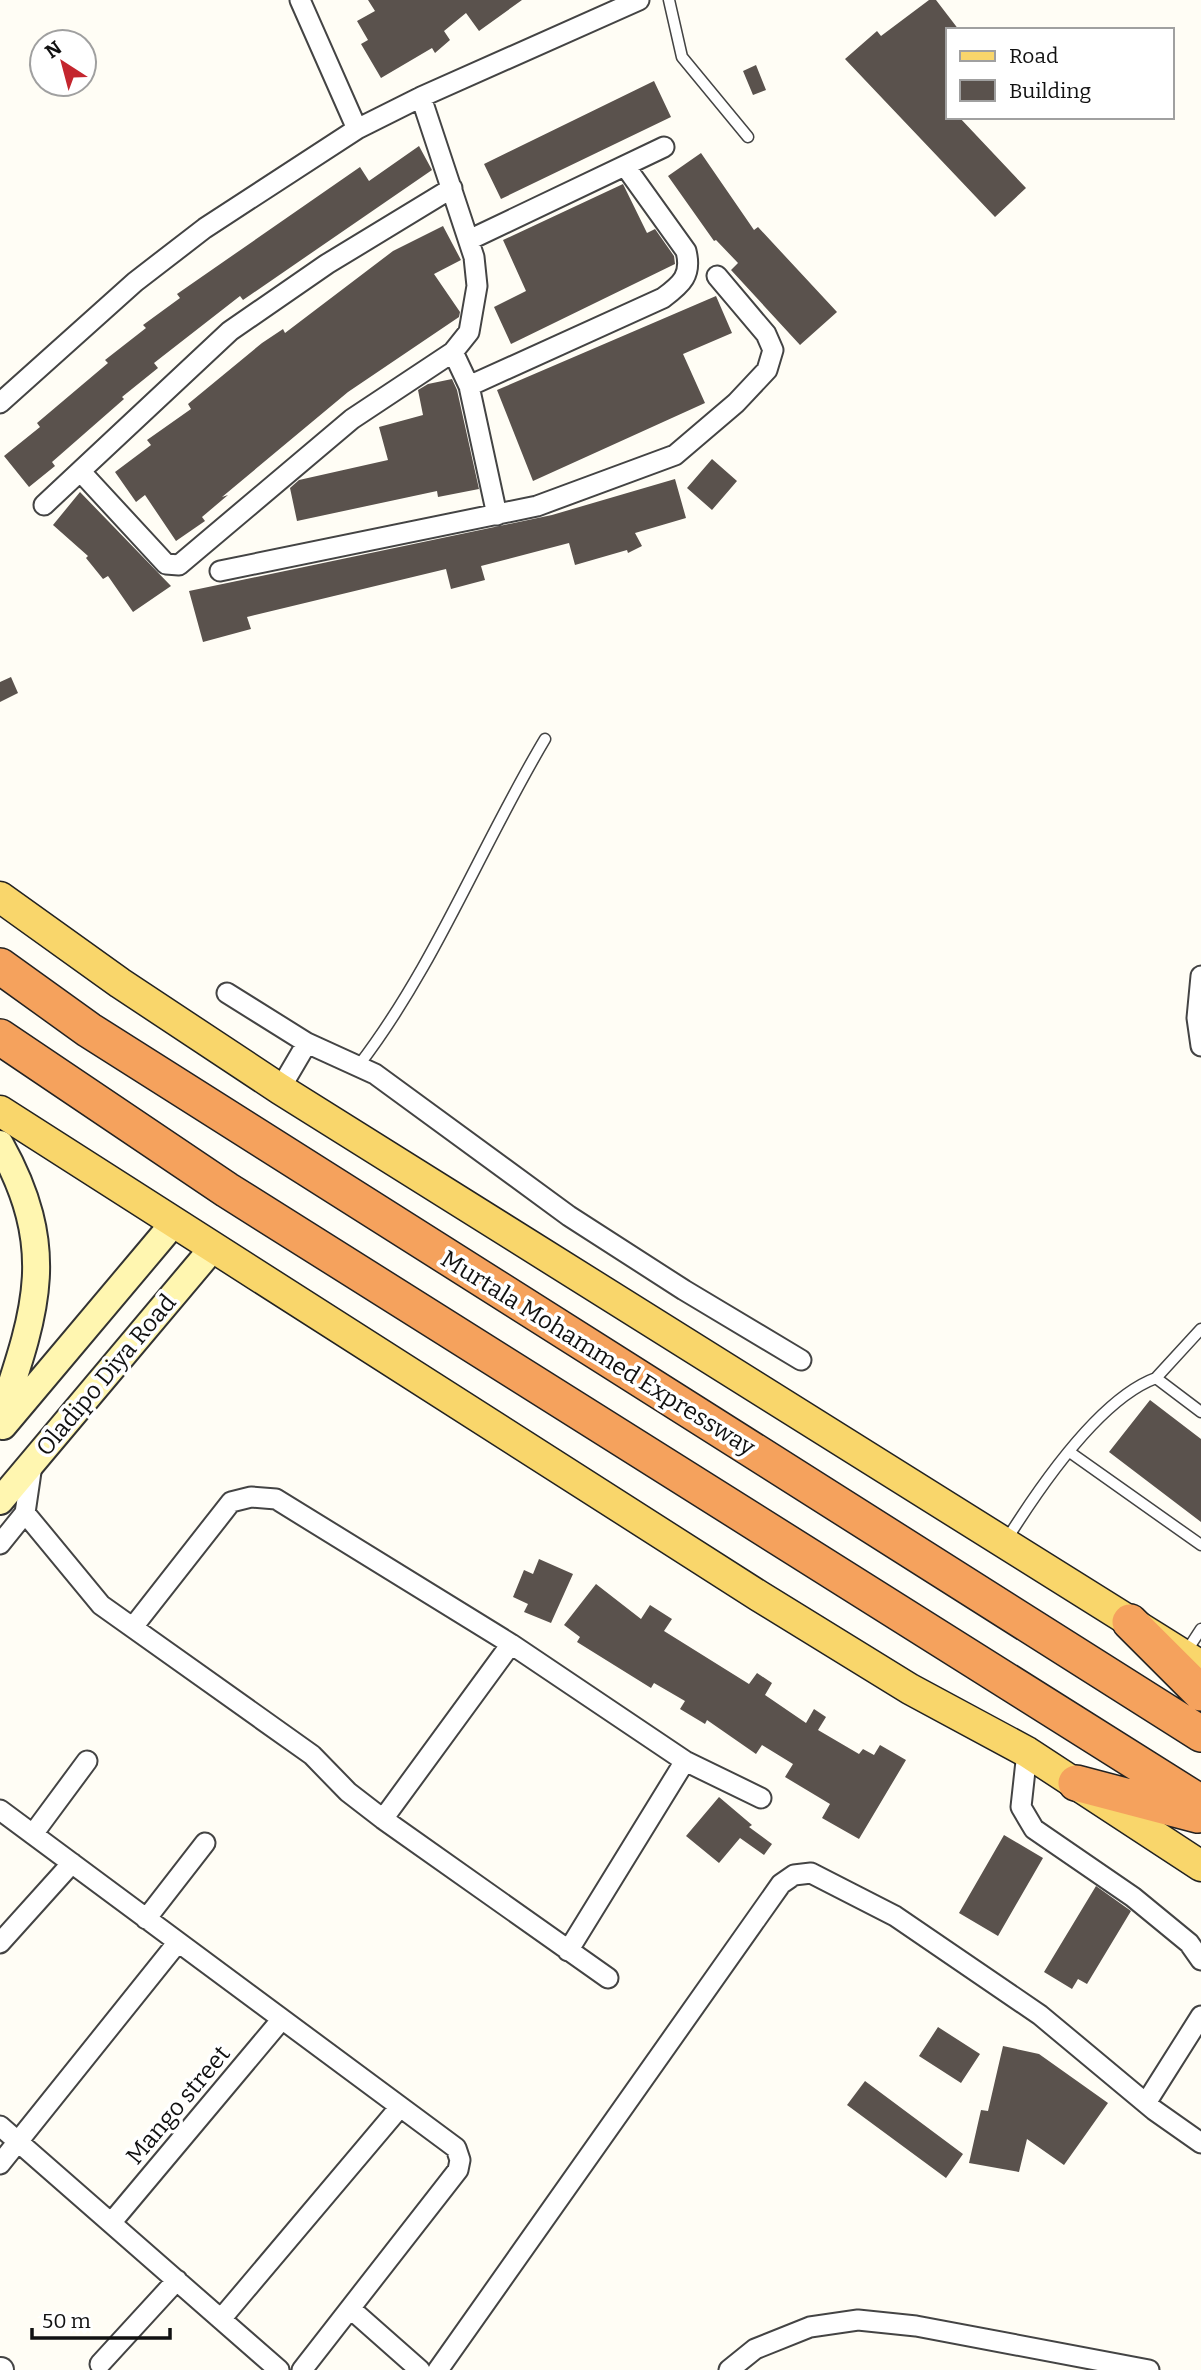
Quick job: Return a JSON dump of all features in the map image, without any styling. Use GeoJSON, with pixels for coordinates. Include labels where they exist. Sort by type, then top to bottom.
{"type":"FeatureCollection","features":[{"type":"Feature","properties":{"kind":"highway","name":"Murtala Mohammed Expressway"},"geometry":{"type":"LineString","coordinates":[[0,966],[111,1044],[1201,1734]]}},
{"type":"Feature","properties":{"kind":"highway"},"geometry":{"type":"LineString","coordinates":[[0,1037],[227,1190],[1201,1803]]}},
{"type":"Feature","properties":{"kind":"highway"},"geometry":{"type":"LineString","coordinates":[[1130,1622],[1201,1693]]}},
{"type":"Feature","properties":{"kind":"highway"},"geometry":{"type":"LineString","coordinates":[[1076,1783],[1201,1816]]}},
{"type":"Feature","properties":{"kind":"main road"},"geometry":{"type":"LineString","coordinates":[[0,897],[120,983],[280,1089],[1193,1661]]}},
{"type":"Feature","properties":{"kind":"main road"},"geometry":{"type":"LineString","coordinates":[[0,1111],[212,1249],[887,1675],[1027,1752],[1201,1866]]}},
{"type":"Feature","properties":{"kind":"main road"},"geometry":{"type":"LineString","coordinates":[[0,1144],[28,1201],[37,1264],[34,1309],[0,1419]]}},
{"type":"Feature","properties":{"kind":"main road","name":"Oladipo Diya Road"},"geometry":{"type":"LineString","coordinates":[[0,1430],[173,1224]]}},
{"type":"Feature","properties":{"kind":"main road","name":"Oladipo Diya Road"},"geometry":{"type":"LineString","coordinates":[[0,1501],[212,1249]]}},
{"type":"Feature","properties":{"kind":"street"},"geometry":{"type":"LineString","coordinates":[[300,0],[357,129]]}},
{"type":"Feature","properties":{"kind":"street"},"geometry":{"type":"LineString","coordinates":[[0,403],[135,282],[195,236],[357,129],[421,97],[639,0]]}},
{"type":"Feature","properties":{"kind":"street"},"geometry":{"type":"LineString","coordinates":[[81,472],[166,564],[179,565],[352,419],[453,352],[469,332],[477,286],[474,257],[421,97]]}},
{"type":"Feature","properties":{"kind":"street"},"geometry":{"type":"LineString","coordinates":[[469,240],[664,147]]}},
{"type":"Feature","properties":{"kind":"street"},"geometry":{"type":"LineString","coordinates":[[469,386],[663,298],[684,283],[690,266],[686,251],[625,166]]}},
{"type":"Feature","properties":{"kind":"street"},"geometry":{"type":"LineString","coordinates":[[44,505],[230,331],[327,264],[452,188]]}},
{"type":"Feature","properties":{"kind":"street"},"geometry":{"type":"LineString","coordinates":[[220,571],[497,515],[587,489],[675,455],[736,403],[767,370],[773,350],[766,334],[717,276]]}},
{"type":"Feature","properties":{"kind":"street"},"geometry":{"type":"LineString","coordinates":[[453,352],[469,386],[497,515]]}},
{"type":"Feature","properties":{"kind":"street"},"geometry":{"type":"LineString","coordinates":[[1201,976],[1197,1018],[1201,1046]]}},
{"type":"Feature","properties":{"kind":"street"},"geometry":{"type":"LineString","coordinates":[[227,993],[307,1043],[359,1065],[402,1092],[569,1216],[684,1290],[801,1360]]}},
{"type":"Feature","properties":{"kind":"street"},"geometry":{"type":"LineString","coordinates":[[280,1089],[307,1043]]}},
{"type":"Feature","properties":{"kind":"street"},"geometry":{"type":"LineString","coordinates":[[0,1544],[25,1513],[32,1465]]}},
{"type":"Feature","properties":{"kind":"street"},"geometry":{"type":"LineString","coordinates":[[133,1628],[231,1502],[251,1497],[276,1499],[511,1644],[685,1761],[761,1798]]}},
{"type":"Feature","properties":{"kind":"street"},"geometry":{"type":"LineString","coordinates":[[25,1513],[101,1605],[312,1755],[348,1792],[383,1819],[608,1978]]}},
{"type":"Feature","properties":{"kind":"street"},"geometry":{"type":"LineString","coordinates":[[383,1819],[511,1644]]}},
{"type":"Feature","properties":{"kind":"street"},"geometry":{"type":"LineString","coordinates":[[1027,1752],[1021,1807],[1034,1829],[1133,1897],[1189,1944],[1201,1960]]}},
{"type":"Feature","properties":{"kind":"street"},"geometry":{"type":"LineString","coordinates":[[33,1834],[87,1761]]}},
{"type":"Feature","properties":{"kind":"street"},"geometry":{"type":"LineString","coordinates":[[568,1951],[685,1761]]}},
{"type":"Feature","properties":{"kind":"street"},"geometry":{"type":"LineString","coordinates":[[0,1810],[456,2148],[460,2160],[458,2170],[352,2310],[302,2370]]}},
{"type":"Feature","properties":{"kind":"street"},"geometry":{"type":"LineString","coordinates":[[146,1919],[205,1843]]}},
{"type":"Feature","properties":{"kind":"street"},"geometry":{"type":"LineString","coordinates":[[0,1943],[72,1863]]}},
{"type":"Feature","properties":{"kind":"street"},"geometry":{"type":"LineString","coordinates":[[438,2370],[781,1884],[794,1875],[811,1873],[844,1887],[895,1916],[1040,2015],[1146,2103],[1201,2143]]}},
{"type":"Feature","properties":{"kind":"street"},"geometry":{"type":"LineString","coordinates":[[0,2164],[178,1942]]}},
{"type":"Feature","properties":{"kind":"street"},"geometry":{"type":"LineString","coordinates":[[1146,2103],[1201,2016]]}},
{"type":"Feature","properties":{"kind":"street","name":"Mango street"},"geometry":{"type":"LineString","coordinates":[[111,2223],[282,2019]]}},
{"type":"Feature","properties":{"kind":"street"},"geometry":{"type":"LineString","coordinates":[[221,2319],[400,2107]]}},
{"type":"Feature","properties":{"kind":"street"},"geometry":{"type":"LineString","coordinates":[[0,2126],[279,2370]]}},
{"type":"Feature","properties":{"kind":"street"},"geometry":{"type":"LineString","coordinates":[[100,2364],[177,2280]]}},
{"type":"Feature","properties":{"kind":"street"},"geometry":{"type":"LineString","coordinates":[[352,2310],[419,2370]]}},
{"type":"Feature","properties":{"kind":"street"},"geometry":{"type":"LineString","coordinates":[[729,2370],[755,2349],[810,2327],[858,2320],[916,2326],[1149,2370]]}},
{"type":"Feature","properties":{"kind":"lane"},"geometry":{"type":"LineString","coordinates":[[669,0],[682,57],[748,137]]}},
{"type":"Feature","properties":{"kind":"lane"},"geometry":{"type":"LineString","coordinates":[[359,1065],[393,1022],[503,809],[545,739]]}},
{"type":"Feature","properties":{"kind":"lane"},"geometry":{"type":"LineString","coordinates":[[1003,1544],[1039,1488],[1118,1398],[1135,1386],[1156,1378],[1201,1329]]}},
{"type":"Feature","properties":{"kind":"lane"},"geometry":{"type":"LineString","coordinates":[[1156,1378],[1201,1412]]}},
{"type":"Feature","properties":{"kind":"lane"},"geometry":{"type":"LineString","coordinates":[[1071,1452],[1201,1545]]}},
{"type":"Feature","properties":{"kind":"lane"},"geometry":{"type":"LineString","coordinates":[[1193,1661],[1201,1629]]}},
{"type":"Feature","properties":{"kind":"building"},"geometry":{"type":"Polygon","coordinates":[[[368,0],[522,0],[479,31],[466,13],[444,31],[450,40],[435,53],[432,48],[381,78],[361,44],[368,40],[357,21],[375,11],[368,0]]]}},
{"type":"Feature","properties":{"kind":"building"},"geometry":{"type":"Polygon","coordinates":[[[929,0],[936,0],[957,28],[946,28],[946,119],[961,119],[1026,188],[995,217],[845,59],[877,31],[881,36],[929,0]]]}},
{"type":"Feature","properties":{"kind":"building"},"geometry":{"type":"Polygon","coordinates":[[[756,65],[766,90],[753,95],[743,71],[756,65]]]}},
{"type":"Feature","properties":{"kind":"building"},"geometry":{"type":"Polygon","coordinates":[[[654,81],[671,117],[501,199],[484,164],[654,81]]]}},
{"type":"Feature","properties":{"kind":"building"},"geometry":{"type":"Polygon","coordinates":[[[419,146],[432,170],[243,300],[240,296],[154,363],[158,368],[122,397],[124,399],[52,462],[55,466],[29,487],[4,456],[40,427],[37,423],[108,363],[105,360],[146,328],[143,325],[180,298],[177,294],[360,167],[369,181],[419,146]]]}},
{"type":"Feature","properties":{"kind":"building"},"geometry":{"type":"Polygon","coordinates":[[[701,153],[754,230],[758,227],[837,312],[800,345],[731,270],[738,263],[714,241],[668,176],[701,153]]]}},
{"type":"Feature","properties":{"kind":"building"},"geometry":{"type":"Polygon","coordinates":[[[623,184],[647,233],[655,229],[674,256],[675,264],[511,344],[494,307],[526,291],[503,240],[623,184]]]}},
{"type":"Feature","properties":{"kind":"building"},"geometry":{"type":"Polygon","coordinates":[[[443,226],[461,260],[434,274],[460,312],[459,317],[348,392],[222,497],[228,495],[202,517],[205,521],[176,541],[145,495],[136,502],[115,472],[151,445],[147,440],[191,409],[188,404],[262,343],[283,329],[285,333],[393,251],[443,226]]]}},
{"type":"Feature","properties":{"kind":"building"},"geometry":{"type":"Polygon","coordinates":[[[716,296],[732,333],[683,354],[705,403],[533,481],[497,390],[716,296]]]}},
{"type":"Feature","properties":{"kind":"building"},"geometry":{"type":"Polygon","coordinates":[[[452,379],[457,390],[479,489],[438,497],[437,491],[297,521],[290,488],[299,480],[388,460],[379,427],[423,415],[418,390],[428,384],[452,379]]]}},
{"type":"Feature","properties":{"kind":"building"},"geometry":{"type":"Polygon","coordinates":[[[712,459],[737,481],[712,510],[687,488],[712,459]]]}},
{"type":"Feature","properties":{"kind":"building"},"geometry":{"type":"Polygon","coordinates":[[[675,479],[686,518],[635,533],[642,546],[628,553],[627,550],[575,565],[569,543],[481,566],[485,580],[451,589],[446,569],[247,617],[251,629],[203,642],[189,591],[552,515],[675,479]]]}},
{"type":"Feature","properties":{"kind":"building"},"geometry":{"type":"Polygon","coordinates":[[[80,492],[171,586],[133,612],[108,576],[103,579],[86,558],[88,556],[53,525],[80,492]]]}},
{"type":"Feature","properties":{"kind":"building"},"geometry":{"type":"Polygon","coordinates":[[[11,677],[18,693],[0,702],[0,682],[11,677]]]}},
{"type":"Feature","properties":{"kind":"building"},"geometry":{"type":"Polygon","coordinates":[[[1150,1400],[1201,1439],[1201,1522],[1109,1452],[1150,1400]]]}},
{"type":"Feature","properties":{"kind":"building"},"geometry":{"type":"Polygon","coordinates":[[[539,1559],[573,1574],[551,1623],[524,1612],[528,1604],[513,1597],[524,1570],[533,1574],[539,1559]]]}},
{"type":"Feature","properties":{"kind":"building"},"geometry":{"type":"Polygon","coordinates":[[[596,1584],[641,1619],[650,1605],[672,1619],[664,1631],[749,1684],[757,1673],[772,1683],[765,1695],[806,1723],[814,1709],[826,1717],[818,1730],[859,1754],[863,1749],[874,1755],[880,1745],[906,1760],[859,1839],[822,1818],[830,1804],[785,1777],[793,1764],[762,1745],[756,1754],[707,1720],[705,1724],[680,1709],[685,1701],[654,1683],[651,1688],[577,1642],[580,1637],[564,1625],[596,1584]]]}},
{"type":"Feature","properties":{"kind":"building"},"geometry":{"type":"Polygon","coordinates":[[[719,1797],[752,1825],[749,1827],[772,1844],[764,1855],[740,1838],[719,1863],[686,1836],[719,1797]]]}},
{"type":"Feature","properties":{"kind":"building"},"geometry":{"type":"Polygon","coordinates":[[[1004,1835],[1043,1858],[998,1936],[959,1913],[1004,1835]]]}},
{"type":"Feature","properties":{"kind":"building"},"geometry":{"type":"Polygon","coordinates":[[[1096,1886],[1131,1911],[1087,1984],[1078,1979],[1072,1989],[1044,1972],[1096,1886]]]}},
{"type":"Feature","properties":{"kind":"building"},"geometry":{"type":"Polygon","coordinates":[[[938,2027],[980,2054],[961,2083],[919,2056],[938,2027]]]}},
{"type":"Feature","properties":{"kind":"building"},"geometry":{"type":"Polygon","coordinates":[[[1003,2046],[1039,2054],[1108,2103],[1064,2165],[1027,2139],[1019,2172],[969,2163],[981,2110],[988,2111],[1003,2046]]]}},
{"type":"Feature","properties":{"kind":"building"},"geometry":{"type":"Polygon","coordinates":[[[865,2081],[963,2154],[946,2178],[847,2105],[865,2081]]]}}]}
